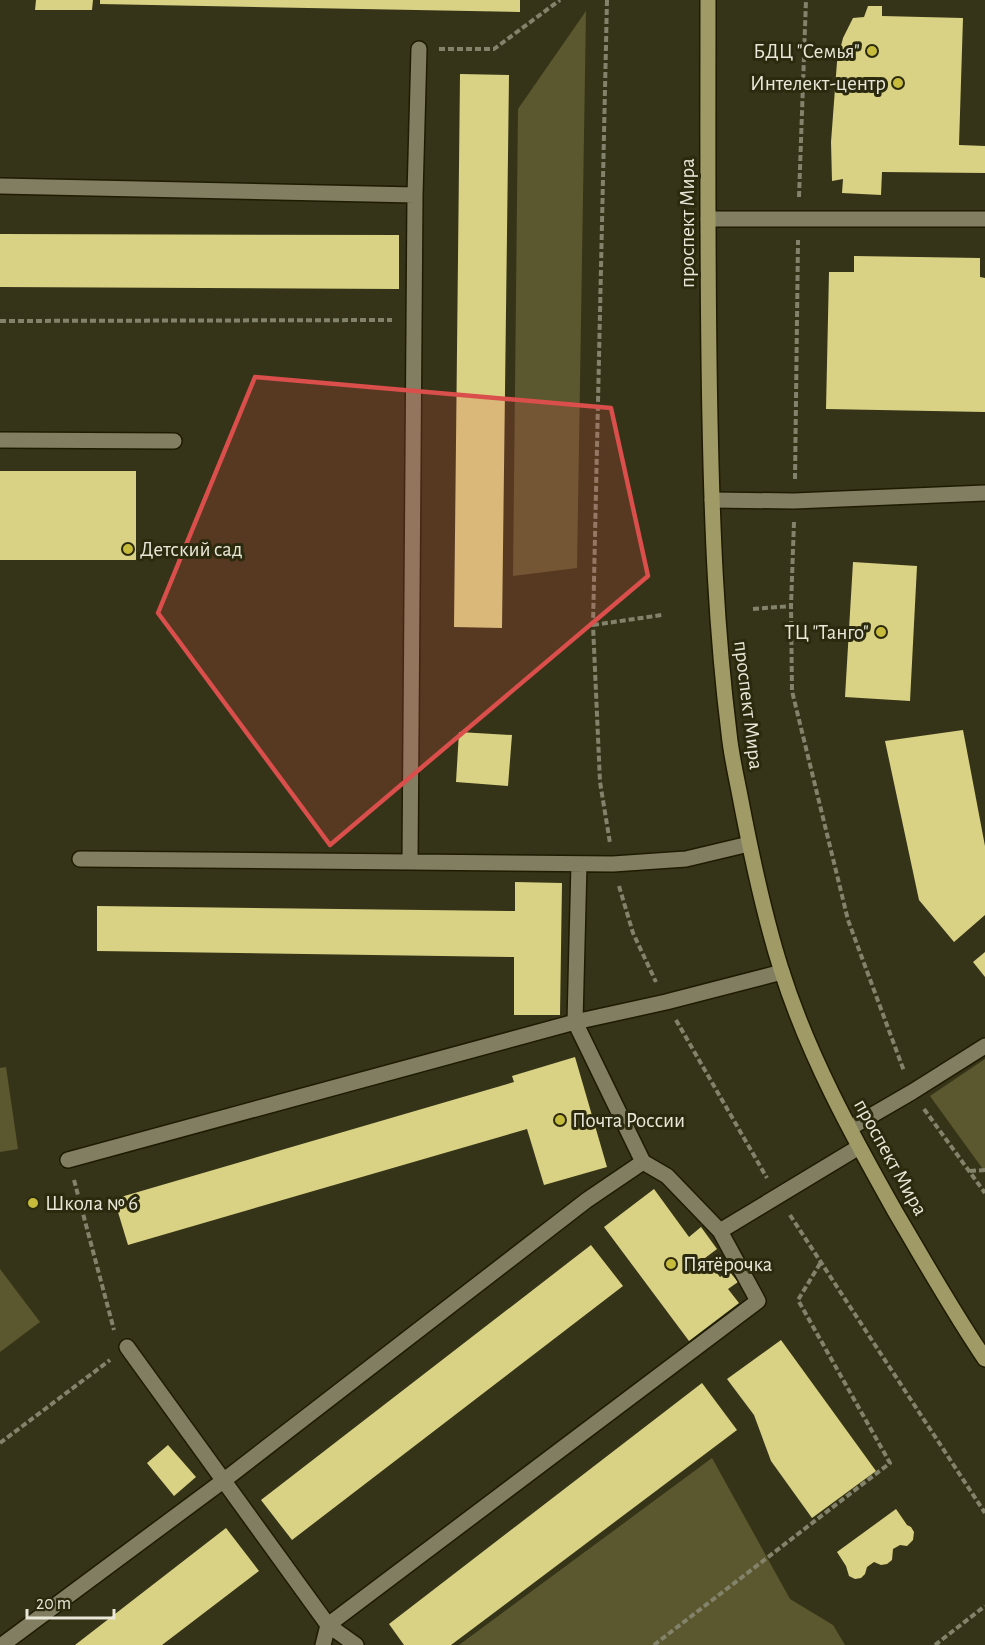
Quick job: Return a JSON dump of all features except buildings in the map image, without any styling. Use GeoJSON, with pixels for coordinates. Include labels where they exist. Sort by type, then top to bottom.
{"type":"FeatureCollection","features":[{"type":"Feature","properties":{"kind":"main road","name":"проспект Мира"},"geometry":{"type":"LineString","coordinates":[[708,0],[708,340],[717,613],[729,737],[749,844],[766,918],[782,972],[812,1049],[859,1147],[923,1259],[985,1359]]}},
{"type":"Feature","properties":{"kind":"lane"},"geometry":{"type":"LineString","coordinates":[[410,862],[415,195],[419,49]]}},
{"type":"Feature","properties":{"kind":"lane"},"geometry":{"type":"LineString","coordinates":[[0,186],[415,195]]}},
{"type":"Feature","properties":{"kind":"lane"},"geometry":{"type":"LineString","coordinates":[[708,219],[985,219]]}},
{"type":"Feature","properties":{"kind":"lane"},"geometry":{"type":"LineString","coordinates":[[0,440],[174,441]]}},
{"type":"Feature","properties":{"kind":"lane"},"geometry":{"type":"LineString","coordinates":[[712,500],[794,501],[985,493]]}},
{"type":"Feature","properties":{"kind":"lane"},"geometry":{"type":"LineString","coordinates":[[80,859],[613,864],[686,859],[749,844]]}},
{"type":"Feature","properties":{"kind":"lane"},"geometry":{"type":"LineString","coordinates":[[323,1645],[328,1625],[758,1301],[720,1231],[667,1176],[642,1162],[575,1022],[579,864]]}},
{"type":"Feature","properties":{"kind":"lane"},"geometry":{"type":"LineString","coordinates":[[68,1160],[575,1022],[666,1002],[782,972]]}},
{"type":"Feature","properties":{"kind":"lane"},"geometry":{"type":"LineString","coordinates":[[850,1128],[985,1046]]}},
{"type":"Feature","properties":{"kind":"lane"},"geometry":{"type":"LineString","coordinates":[[720,1231],[859,1147]]}},
{"type":"Feature","properties":{"kind":"lane"},"geometry":{"type":"LineString","coordinates":[[2,1645],[223,1481],[587,1200],[642,1162]]}},
{"type":"Feature","properties":{"kind":"lane"},"geometry":{"type":"LineString","coordinates":[[127,1347],[328,1625],[356,1645]]}},
{"type":"Feature","properties":{"kind":"path"},"geometry":{"type":"LineString","coordinates":[[419,49],[494,49],[560,0]]}},
{"type":"Feature","properties":{"kind":"path"},"geometry":{"type":"LineString","coordinates":[[607,0],[593,626],[600,782],[613,864],[633,933],[666,1002],[777,1196],[985,1513]]}},
{"type":"Feature","properties":{"kind":"path"},"geometry":{"type":"LineString","coordinates":[[806,0],[798,219],[791,606],[792,691],[848,920],[912,1092],[985,1193]]}},
{"type":"Feature","properties":{"kind":"path"},"geometry":{"type":"LineString","coordinates":[[0,321],[414,320]]}},
{"type":"Feature","properties":{"kind":"path"},"geometry":{"type":"LineString","coordinates":[[753,609],[791,606]]}},
{"type":"Feature","properties":{"kind":"path"},"geometry":{"type":"LineString","coordinates":[[593,626],[662,615]]}},
{"type":"Feature","properties":{"kind":"path"},"geometry":{"type":"LineString","coordinates":[[0,1443],[127,1347],[115,1332],[68,1160]]}},
{"type":"Feature","properties":{"kind":"path"},"geometry":{"type":"LineString","coordinates":[[969,1171],[985,1170]]}},
{"type":"Feature","properties":{"kind":"path"},"geometry":{"type":"LineString","coordinates":[[654,1645],[890,1463],[798,1300],[821,1262]]}},
{"type":"Feature","properties":{"kind":"path"},"geometry":{"type":"LineString","coordinates":[[935,1645],[985,1606]]}},
{"type":"Feature","properties":{"kind":"highlighted area"},"geometry":{"type":"Polygon","coordinates":[[[255,377],[611,408],[648,576],[330,845],[158,613],[255,377]]]}},
{"type":"Feature","properties":{"kind":"shaded area"},"geometry":{"type":"Polygon","coordinates":[[[586,11],[577,568],[513,576],[518,109],[586,11]]]}},
{"type":"Feature","properties":{"kind":"shaded area"},"geometry":{"type":"Polygon","coordinates":[[[985,1059],[985,1172],[930,1096],[985,1059]]]}},
{"type":"Feature","properties":{"kind":"shaded area"},"geometry":{"type":"Polygon","coordinates":[[[6,1067],[18,1149],[0,1152],[0,1068],[6,1067]]]}},
{"type":"Feature","properties":{"kind":"shaded area"},"geometry":{"type":"Polygon","coordinates":[[[0,1269],[40,1322],[0,1352],[0,1269]]]}},
{"type":"Feature","properties":{"kind":"shaded area"},"geometry":{"type":"Polygon","coordinates":[[[712,1458],[790,1599],[833,1625],[845,1645],[459,1645],[712,1458]]]}},
{"type":"Feature","properties":{"kind":"place","name":"БДЦ \"Семья\""},"geometry":{"type":"Point","coordinates":[872,51]}},
{"type":"Feature","properties":{"kind":"place","name":"Интелект-центр"},"geometry":{"type":"Point","coordinates":[898,83]}},
{"type":"Feature","properties":{"kind":"place","name":"Детский сад"},"geometry":{"type":"Point","coordinates":[128,549]}},
{"type":"Feature","properties":{"kind":"place","name":"ТЦ \"Танго\""},"geometry":{"type":"Point","coordinates":[881,632]}},
{"type":"Feature","properties":{"kind":"place","name":"Почта России"},"geometry":{"type":"Point","coordinates":[560,1120]}},
{"type":"Feature","properties":{"kind":"place","name":"Школа № 6"},"geometry":{"type":"Point","coordinates":[33,1203]}},
{"type":"Feature","properties":{"kind":"place","name":"Пятёрочка"},"geometry":{"type":"Point","coordinates":[671,1264]}}]}
